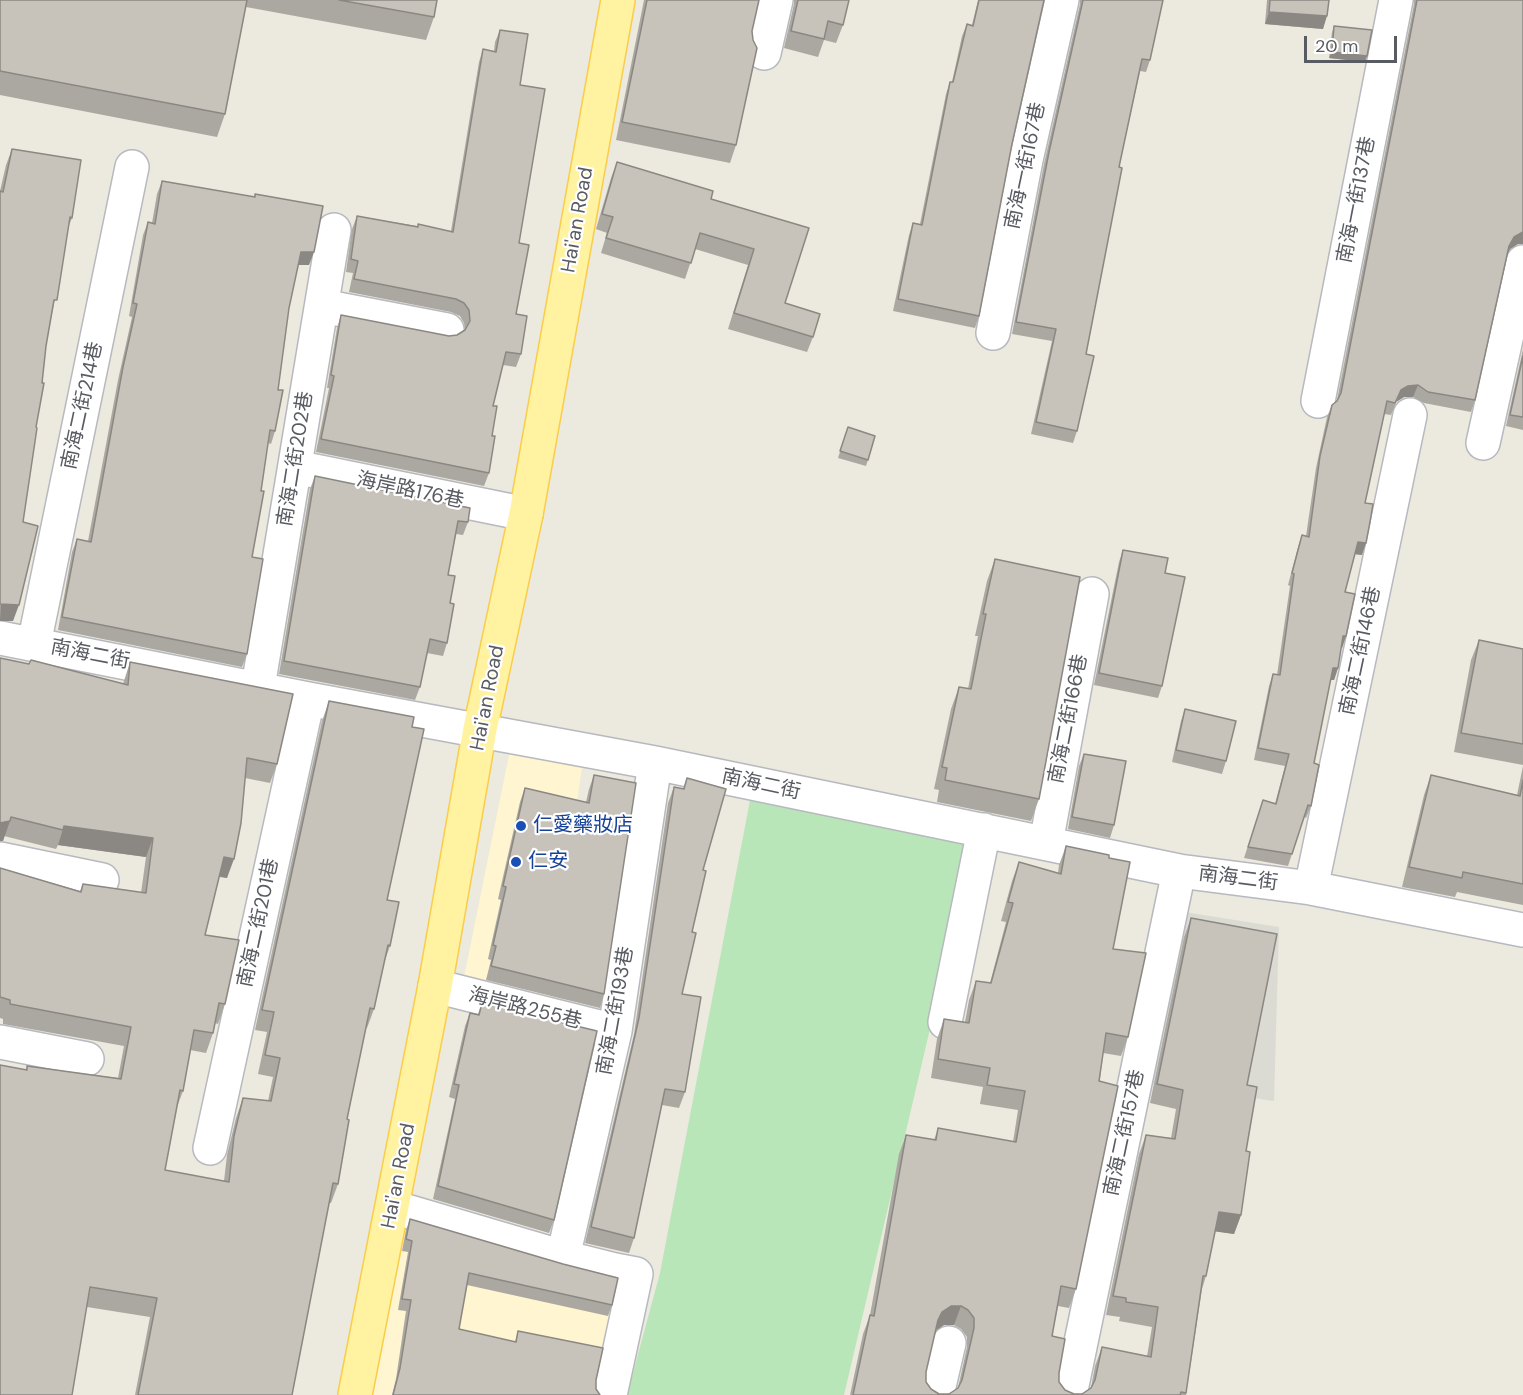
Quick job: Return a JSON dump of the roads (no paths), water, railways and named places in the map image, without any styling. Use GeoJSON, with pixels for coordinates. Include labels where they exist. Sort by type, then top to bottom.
{"type":"FeatureCollection","features":[{"type":"Feature","properties":{"kind":"main road","name":"Hai'an Road"},"geometry":{"type":"LineString","coordinates":[[355,1395],[435,986],[480,729],[526,514],[618,0]]}},
{"type":"Feature","properties":{"kind":"street"},"geometry":{"type":"LineString","coordinates":[[764,53],[776,0]]}},
{"type":"Feature","properties":{"kind":"street","name":"南海一街167巷"},"geometry":{"type":"LineString","coordinates":[[993,333],[1026,160],[1062,0]]}},
{"type":"Feature","properties":{"kind":"street","name":"南海一街137巷"},"geometry":{"type":"LineString","coordinates":[[1318,401],[1396,0]]}},
{"type":"Feature","properties":{"kind":"street","name":"南海二街214巷"},"geometry":{"type":"LineString","coordinates":[[34,644],[132,167]]}},
{"type":"Feature","properties":{"kind":"street","name":"南海二街202巷"},"geometry":{"type":"LineString","coordinates":[[258,687],[334,230]]}},
{"type":"Feature","properties":{"kind":"street"},"geometry":{"type":"LineString","coordinates":[[1483,443],[1523,262]]}},
{"type":"Feature","properties":{"kind":"street"},"geometry":{"type":"LineString","coordinates":[[322,306],[447,330]]}},
{"type":"Feature","properties":{"kind":"street","name":"南海二街146巷"},"geometry":{"type":"LineString","coordinates":[[1311,888],[1410,414]]}},
{"type":"Feature","properties":{"kind":"street","name":"海岸路176巷"},"geometry":{"type":"LineString","coordinates":[[295,466],[526,514]]}},
{"type":"Feature","properties":{"kind":"street","name":"南海二街166巷"},"geometry":{"type":"LineString","coordinates":[[1046,843],[1092,594]]}},
{"type":"Feature","properties":{"kind":"street","name":"南海二街"},"geometry":{"type":"LineString","coordinates":[[0,638],[258,687],[308,699],[655,763],[1179,871],[1311,888],[1523,930]]}},
{"type":"Feature","properties":{"kind":"street","name":"南海二街201巷"},"geometry":{"type":"LineString","coordinates":[[210,1148],[308,699]]}},
{"type":"Feature","properties":{"kind":"street","name":"南海二街193巷"},"geometry":{"type":"LineString","coordinates":[[563,1257],[615,1031],[655,763]]}},
{"type":"Feature","properties":{"kind":"street"},"geometry":{"type":"LineString","coordinates":[[945,1022],[984,830]]}},
{"type":"Feature","properties":{"kind":"street"},"geometry":{"type":"LineString","coordinates":[[0,859],[102,880]]}},
{"type":"Feature","properties":{"kind":"street","name":"南海二街157巷"},"geometry":{"type":"LineString","coordinates":[[1070,1395],[1179,871]]}},
{"type":"Feature","properties":{"kind":"street","name":"海岸路255巷"},"geometry":{"type":"LineString","coordinates":[[435,986],[615,1031]]}},
{"type":"Feature","properties":{"kind":"street"},"geometry":{"type":"LineString","coordinates":[[0,1041],[87,1059]]}},
{"type":"Feature","properties":{"kind":"street"},"geometry":{"type":"LineString","coordinates":[[393,1207],[563,1257],[636,1274],[610,1395]]}},
{"type":"Feature","properties":{"kind":"street"},"geometry":{"type":"LineString","coordinates":[[938,1395],[949,1343]]}},
{"type":"Feature","properties":{"kind":"place","name":"仁愛藥妝店"},"geometry":{"type":"Point","coordinates":[521,826]}},
{"type":"Feature","properties":{"kind":"place","name":"仁安"},"geometry":{"type":"Point","coordinates":[516,862]}}]}
